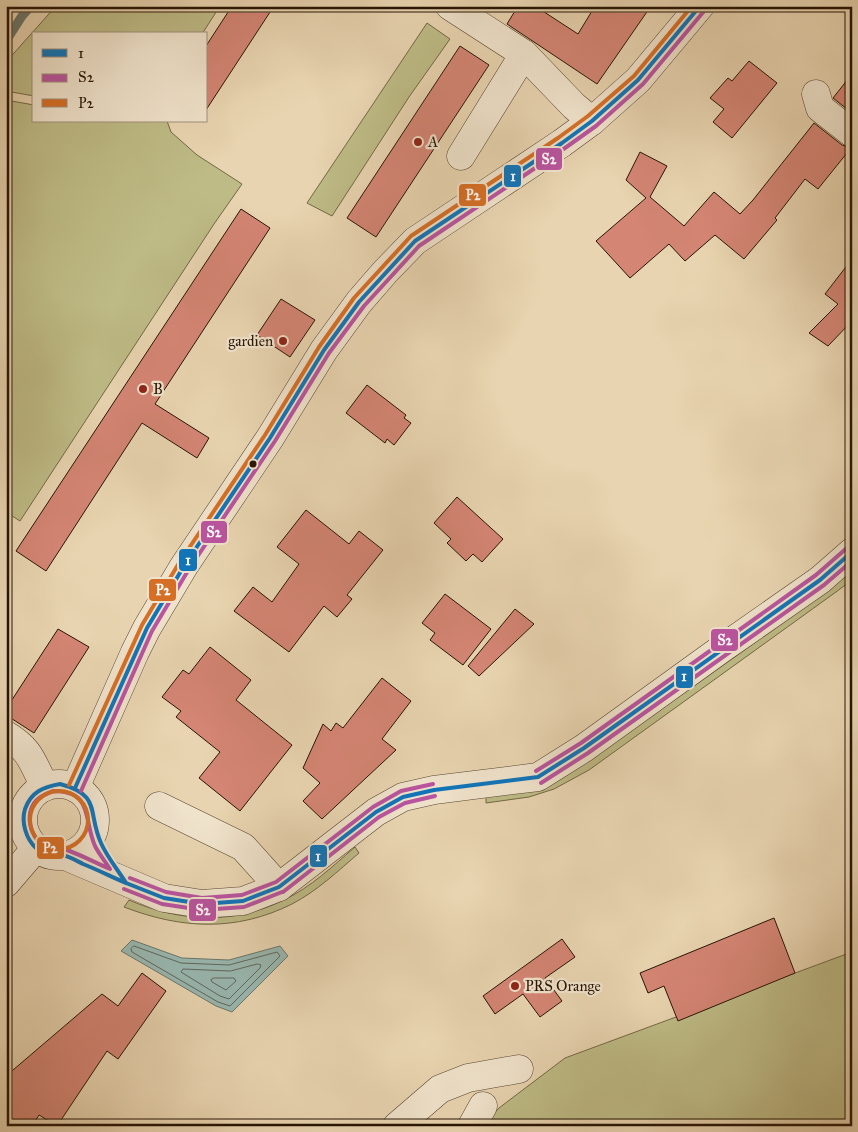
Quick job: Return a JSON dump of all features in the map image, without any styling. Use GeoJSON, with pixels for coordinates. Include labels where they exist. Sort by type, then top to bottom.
{"type":"FeatureCollection","features":[{"type":"Feature","properties":{"kind":"street"},"geometry":{"type":"LineString","coordinates":[[450,6],[524,54],[574,106],[592,121]]}},
{"type":"Feature","properties":{"kind":"street"},"geometry":{"type":"LineString","coordinates":[[76,788],[150,622],[184,566],[270,438],[324,350],[359,302],[415,241],[592,121],[638,80],[700,6]]}},
{"type":"Feature","properties":{"kind":"street"},"geometry":{"type":"LineString","coordinates":[[461,156],[524,54]]}},
{"type":"Feature","properties":{"kind":"street"},"geometry":{"type":"LineString","coordinates":[[816,94],[820,108],[852,133]]}},
{"type":"Feature","properties":{"kind":"street"},"geometry":{"type":"LineString","coordinates":[[126,883],[101,843],[94,812],[84,794],[76,788],[60,784],[45,787],[34,793],[27,803],[23,815],[24,827],[28,838],[36,848],[44,853],[62,856],[126,883],[164,898],[202,904],[243,901],[280,887],[376,812],[403,797],[434,790],[538,777],[584,748],[820,580],[852,552]]}},
{"type":"Feature","properties":{"kind":"street"},"geometry":{"type":"LineString","coordinates":[[6,735],[20,743],[30,755],[45,787]]}},
{"type":"Feature","properties":{"kind":"street"},"geometry":{"type":"LineString","coordinates":[[159,806],[243,847],[280,887]]}},
{"type":"Feature","properties":{"kind":"street"},"geometry":{"type":"LineString","coordinates":[[62,856],[80,849],[87,842],[95,823]]}},
{"type":"Feature","properties":{"kind":"street"},"geometry":{"type":"LineString","coordinates":[[6,883],[36,848]]}},
{"type":"Feature","properties":{"kind":"street"},"geometry":{"type":"LineString","coordinates":[[397,1126],[440,1089],[468,1078],[519,1069]]}},
{"type":"Feature","properties":{"kind":"shaded area"},"geometry":{"type":"Polygon","coordinates":[[[56,6],[220,6],[203,32],[33,32],[56,6]]]}},
{"type":"Feature","properties":{"kind":"shaded area"},"geometry":{"type":"Polygon","coordinates":[[[427,23],[450,39],[409,97],[332,216],[307,203],[427,23]]]}},
{"type":"Feature","properties":{"kind":"shaded area"},"geometry":{"type":"Polygon","coordinates":[[[32,33],[32,96],[6,91],[6,62],[32,33]]]}},
{"type":"Feature","properties":{"kind":"shaded area"},"geometry":{"type":"Polygon","coordinates":[[[6,100],[32,105],[32,122],[167,122],[171,132],[197,155],[242,184],[20,521],[6,512],[6,100]]]}},
{"type":"Feature","properties":{"kind":"shaded area"},"geometry":{"type":"Polygon","coordinates":[[[852,571],[852,580],[589,770],[554,789],[529,797],[486,803],[486,795],[561,779],[787,620],[852,571]]]}},
{"type":"Feature","properties":{"kind":"shaded area"},"geometry":{"type":"Polygon","coordinates":[[[355,847],[359,853],[310,893],[292,904],[250,919],[229,923],[187,923],[166,920],[124,907],[129,900],[168,913],[187,916],[207,918],[245,914],[265,908],[294,895],[321,876],[355,847]]]}},
{"type":"Feature","properties":{"kind":"shaded area"},"geometry":{"type":"Polygon","coordinates":[[[852,952],[852,1126],[483,1126],[499,1108],[565,1058],[852,952]]]}},
{"type":"Feature","properties":{"kind":"water"},"geometry":{"type":"Polygon","coordinates":[[[132,940],[182,958],[229,960],[280,946],[288,956],[232,1012],[216,1006],[121,951],[132,940]]]}},
{"type":"Feature","properties":{"kind":"building"},"geometry":{"type":"Polygon","coordinates":[[[232,6],[274,6],[208,107],[208,43],[232,6]]]}},
{"type":"Feature","properties":{"kind":"building"},"geometry":{"type":"Polygon","coordinates":[[[518,6],[535,6],[578,34],[595,6],[651,6],[597,84],[507,24],[518,6]]]}},
{"type":"Feature","properties":{"kind":"building","name":"A"},"geometry":{"type":"Polygon","coordinates":[[[460,46],[489,65],[376,237],[347,218],[460,46]]]}},
{"type":"Feature","properties":{"kind":"building"},"geometry":{"type":"Polygon","coordinates":[[[749,61],[777,83],[732,138],[713,122],[724,109],[710,98],[728,78],[732,81],[749,61]]]}},
{"type":"Feature","properties":{"kind":"building"},"geometry":{"type":"Polygon","coordinates":[[[852,74],[852,113],[833,98],[852,74]]]}},
{"type":"Feature","properties":{"kind":"building"},"geometry":{"type":"Polygon","coordinates":[[[814,123],[842,145],[851,148],[818,189],[805,179],[775,218],[777,220],[744,259],[715,235],[685,261],[669,244],[630,278],[596,241],[646,198],[626,180],[640,152],[667,166],[650,197],[684,226],[714,192],[740,214],[814,123]]]}},
{"type":"Feature","properties":{"kind":"building","name":"B"},"geometry":{"type":"Polygon","coordinates":[[[241,209],[270,228],[155,404],[209,438],[197,458],[142,423],[46,571],[16,551],[241,209]]]}},
{"type":"Feature","properties":{"kind":"building"},"geometry":{"type":"Polygon","coordinates":[[[852,259],[852,321],[828,346],[809,333],[838,304],[825,294],[852,259]]]}},
{"type":"Feature","properties":{"kind":"building","name":"gardien"},"geometry":{"type":"Polygon","coordinates":[[[281,299],[315,320],[290,357],[257,335],[281,299]]]}},
{"type":"Feature","properties":{"kind":"building"},"geometry":{"type":"Polygon","coordinates":[[[367,385],[406,415],[404,418],[411,423],[394,445],[387,439],[385,443],[346,413],[367,385]]]}},
{"type":"Feature","properties":{"kind":"building"},"geometry":{"type":"Polygon","coordinates":[[[457,497],[503,539],[482,562],[473,554],[466,561],[447,543],[451,539],[434,523],[457,497]]]}},
{"type":"Feature","properties":{"kind":"building"},"geometry":{"type":"Polygon","coordinates":[[[306,510],[349,544],[359,531],[383,550],[347,595],[352,599],[337,617],[324,606],[289,652],[234,611],[253,587],[272,602],[299,564],[277,547],[306,510]]]}},
{"type":"Feature","properties":{"kind":"building"},"geometry":{"type":"Polygon","coordinates":[[[445,594],[491,629],[463,665],[430,640],[435,633],[422,623],[445,594]]]}},
{"type":"Feature","properties":{"kind":"building"},"geometry":{"type":"Polygon","coordinates":[[[515,609],[534,624],[479,676],[468,666],[515,609]]]}},
{"type":"Feature","properties":{"kind":"building"},"geometry":{"type":"Polygon","coordinates":[[[58,629],[89,647],[34,733],[6,715],[6,709],[58,629]]]}},
{"type":"Feature","properties":{"kind":"building"},"geometry":{"type":"Polygon","coordinates":[[[210,647],[251,680],[236,700],[292,745],[240,811],[199,778],[220,752],[176,717],[181,711],[162,697],[183,670],[189,674],[210,647]]]}},
{"type":"Feature","properties":{"kind":"building"},"geometry":{"type":"Polygon","coordinates":[[[382,678],[411,701],[382,739],[396,750],[322,819],[303,801],[320,783],[303,768],[323,724],[331,731],[336,723],[343,728],[382,678]]]}},
{"type":"Feature","properties":{"kind":"building"},"geometry":{"type":"Polygon","coordinates":[[[774,918],[795,973],[678,1021],[664,986],[648,993],[640,973],[774,918]]]}},
{"type":"Feature","properties":{"kind":"building","name":"PRS Orange"},"geometry":{"type":"Polygon","coordinates":[[[562,939],[575,957],[545,978],[562,1001],[540,1017],[523,994],[495,1014],[483,996],[562,939]]]}},
{"type":"Feature","properties":{"kind":"building"},"geometry":{"type":"Polygon","coordinates":[[[142,973],[166,991],[118,1059],[107,1051],[57,1126],[39,1115],[32,1126],[6,1126],[6,1076],[102,994],[118,1006],[142,973]]]}},
{"type":"Feature","properties":{"kind":"waterway"},"geometry":{"type":"LineString","coordinates":[[6,41],[22,16],[31,6]]}},
{"type":"Feature","properties":{"kind":"transit line","name":"P2"},"geometry":{"type":"LineString","coordinates":[[69,785],[142,625],[179,563],[265,435],[319,347],[354,298],[411,236],[588,116],[634,76],[692,6]]}},
{"type":"Feature","properties":{"kind":"transit line","name":"1"},"geometry":{"type":"LineString","coordinates":[[75,788],[147,628],[184,566],[270,438],[324,350],[359,302],[415,241],[592,121],[638,80],[700,6]]}},
{"type":"Feature","properties":{"kind":"transit line","name":"S2"},"geometry":{"type":"LineString","coordinates":[[81,791],[152,631],[189,569],[275,441],[329,353],[364,306],[419,246],[596,126],[643,84],[705,10]]}},
{"type":"Feature","properties":{"kind":"transit line","name":"S2"},"geometry":{"type":"LineString","coordinates":[[536,771],[581,743],[816,575],[848,547]]}},
{"type":"Feature","properties":{"kind":"transit line","name":"1"},"geometry":{"type":"LineString","coordinates":[[126,883],[164,898],[202,904],[243,901],[279,887],[376,812],[403,797],[434,790],[538,777],[584,748],[820,580],[852,552]]}},
{"type":"Feature","properties":{"kind":"transit line","name":"S2"},"geometry":{"type":"LineString","coordinates":[[541,783],[588,753],[824,585],[852,561]]}},
{"type":"Feature","properties":{"kind":"transit line","name":"1"},"geometry":{"type":"LineString","coordinates":[[60,784],[73,788],[88,799],[101,843],[126,883],[67,856],[42,852],[32,844],[25,830],[25,809],[31,798],[38,791],[60,784]]}},
{"type":"Feature","properties":{"kind":"transit line","name":"S2"},"geometry":{"type":"LineString","coordinates":[[130,878],[166,892],[202,898],[242,895],[276,882],[373,807],[401,791],[433,784]]}},
{"type":"Feature","properties":{"kind":"transit line","name":"S2"},"geometry":{"type":"LineString","coordinates":[[53,791],[66,792],[81,801],[85,808],[95,846],[110,869],[67,850],[46,846],[34,836],[30,823],[31,809],[39,798],[53,791]]}},
{"type":"Feature","properties":{"kind":"transit line","name":"P2"},"geometry":{"type":"LineString","coordinates":[[53,791],[65,791],[80,799],[88,814],[88,820],[88,826],[80,841],[65,849],[53,849],[38,841],[30,826],[30,814],[38,799],[53,791]]}},
{"type":"Feature","properties":{"kind":"transit line","name":"S2"},"geometry":{"type":"LineString","coordinates":[[283,892],[379,817],[405,803],[435,796]]}},
{"type":"Feature","properties":{"kind":"transit line","name":"S2"},"geometry":{"type":"LineString","coordinates":[[124,889],[162,904],[202,910],[244,907],[282,892]]}},
{"type":"Feature","properties":{"kind":"place","name":"A"},"geometry":{"type":"Point","coordinates":[418,142]}},
{"type":"Feature","properties":{"kind":"place","name":"gardien"},"geometry":{"type":"Point","coordinates":[283,341]}},
{"type":"Feature","properties":{"kind":"place","name":"B"},"geometry":{"type":"Point","coordinates":[143,389]}},
{"type":"Feature","properties":{"kind":"place","name":"PRS Orange"},"geometry":{"type":"Point","coordinates":[515,986]}}]}
